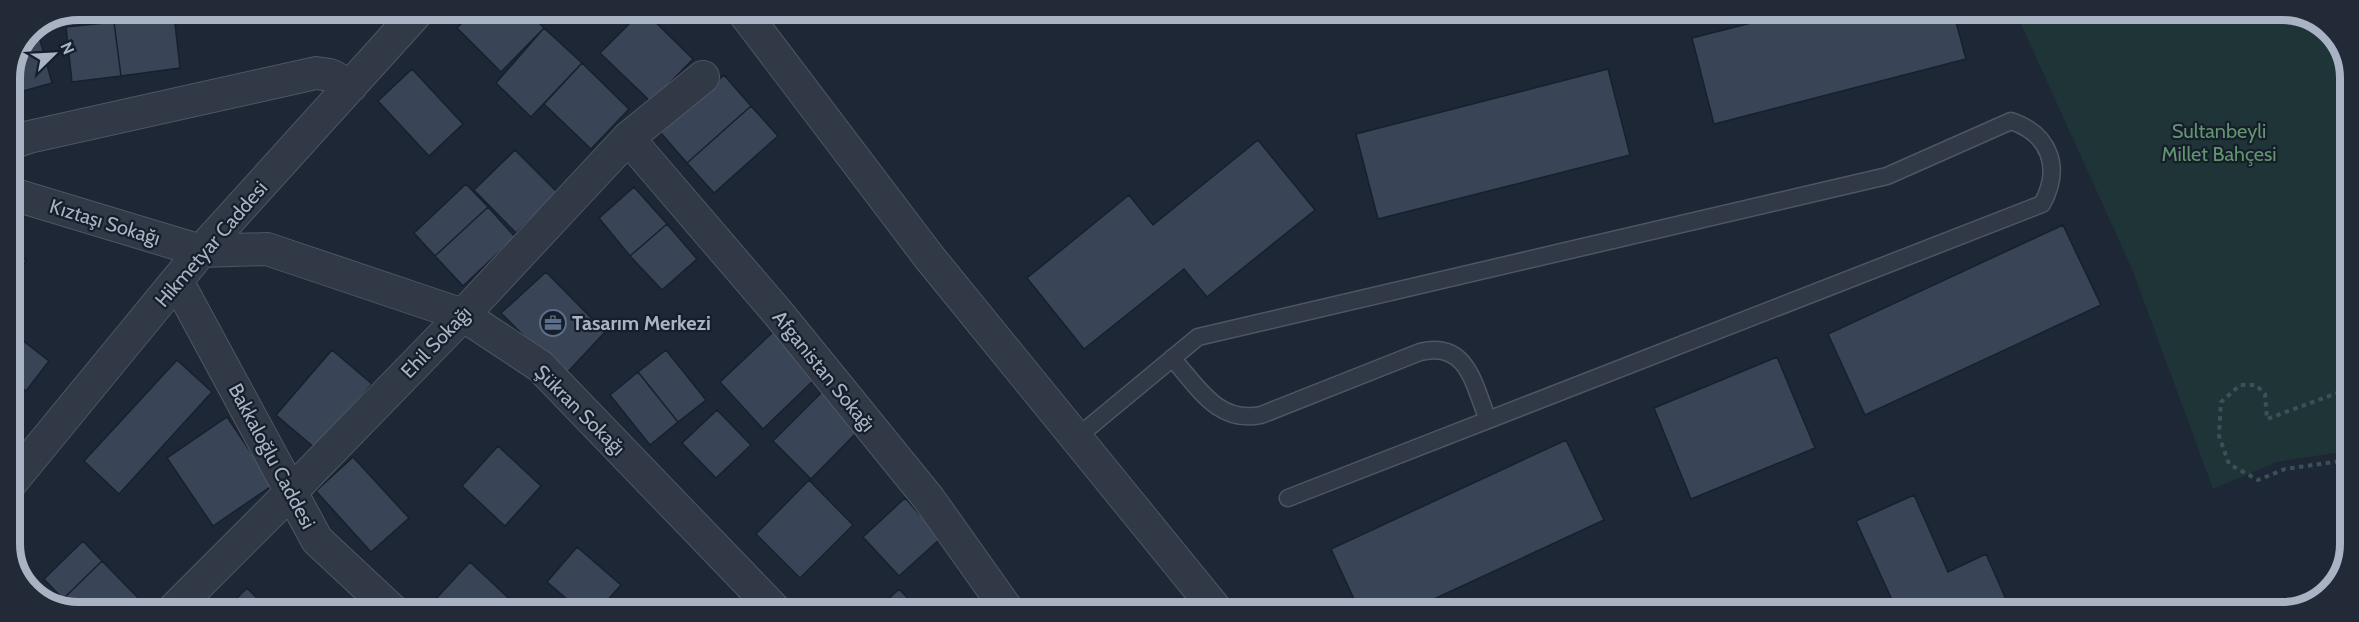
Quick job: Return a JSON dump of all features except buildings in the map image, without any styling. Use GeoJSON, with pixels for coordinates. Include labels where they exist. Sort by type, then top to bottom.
{"type":"FeatureCollection","features":[{"type":"Feature","properties":{"kind":"street","name":"Hikmetyar Caddesi"},"geometry":{"type":"LineString","coordinates":[[20,472],[201,251],[410,20]]}},
{"type":"Feature","properties":{"kind":"street"},"geometry":{"type":"LineString","coordinates":[[750,20],[929,257],[1210,602]]}},
{"type":"Feature","properties":{"kind":"street"},"geometry":{"type":"LineString","coordinates":[[20,140],[316,73],[330,75],[351,86]]}},
{"type":"Feature","properties":{"kind":"street","name":"Ehil Sokağı"},"geometry":{"type":"LineString","coordinates":[[181,602],[463,315],[628,138],[703,77]]}},
{"type":"Feature","properties":{"kind":"street","name":"Afganistan Sokağı"},"geometry":{"type":"LineString","coordinates":[[628,138],[778,313],[922,490],[1002,602]]}},
{"type":"Feature","properties":{"kind":"street","name":"Kıztaşı Sokağı"},"geometry":{"type":"LineString","coordinates":[[20,196],[201,251]]}},
{"type":"Feature","properties":{"kind":"street","name":"Şükran Sokağı"},"geometry":{"type":"LineString","coordinates":[[201,251],[267,249],[463,315],[540,366],[767,602]]}},
{"type":"Feature","properties":{"kind":"street","name":"Bakkaloğlu Caddesi"},"geometry":{"type":"LineString","coordinates":[[177,281],[317,540],[383,602]]}},
{"type":"Feature","properties":{"kind":"lane"},"geometry":{"type":"LineString","coordinates":[[1077,438],[1197,337],[1887,176],[2011,121],[2023,125],[2034,133],[2049,154],[2052,180],[2042,204],[1288,498]]}},
{"type":"Feature","properties":{"kind":"lane"},"geometry":{"type":"LineString","coordinates":[[1172,358],[1220,410],[1241,417],[1251,417],[1420,352],[1438,349],[1458,357],[1466,366],[1488,420]]}},
{"type":"Feature","properties":{"kind":"path"},"geometry":{"type":"LineString","coordinates":[[2340,392],[2267,419],[2265,394],[2256,385],[2240,385],[2220,402],[2219,436],[2229,464],[2258,480],[2285,469],[2340,461]]}},
{"type":"Feature","properties":{"kind":"green space","name":"Sultanbeyli Millet Bahçesi"},"geometry":{"type":"Polygon","coordinates":[[[2019,20],[2289,20],[2304,24],[2317,32],[2332,49],[2339,74],[2340,452],[2277,462],[2213,489],[2132,269],[2019,20]]]}},
{"type":"Feature","properties":{"kind":"place","name":"Tasarım Merkezi"},"geometry":{"type":"Point","coordinates":[553,323]}}]}
